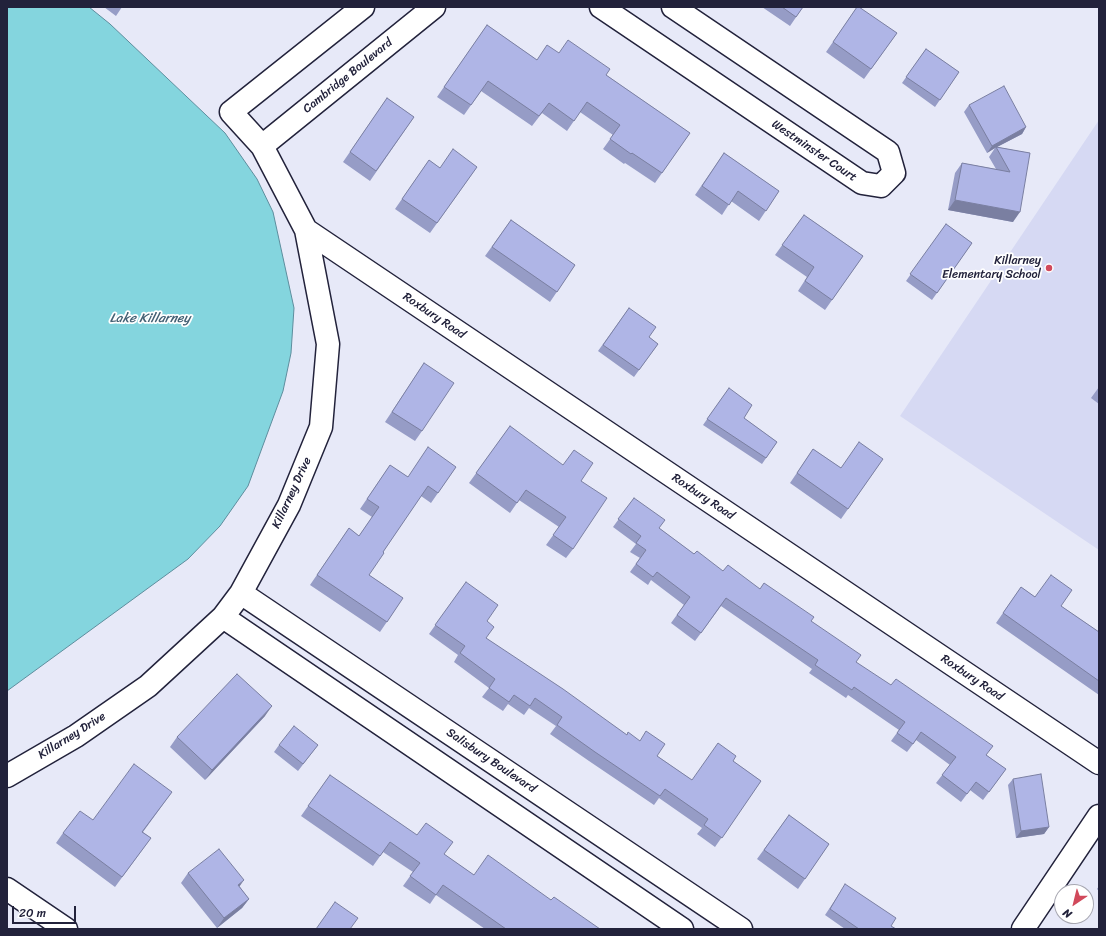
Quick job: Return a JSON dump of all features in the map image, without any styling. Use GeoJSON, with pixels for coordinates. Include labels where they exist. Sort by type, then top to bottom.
{"type":"FeatureCollection","features":[{"type":"Feature","properties":{"kind":"street","name":"Killarney Drive"},"geometry":{"type":"LineString","coordinates":[[7,776],[76,736],[148,686],[223,617],[241,593],[289,505],[321,427],[328,344],[306,230],[262,146],[231,112],[363,7]]}},
{"type":"Feature","properties":{"kind":"street","name":"Cambridge Boulevard"},"geometry":{"type":"LineString","coordinates":[[262,146],[434,7]]}},
{"type":"Feature","properties":{"kind":"street","name":"Westminster Court"},"geometry":{"type":"LineString","coordinates":[[601,7],[862,183],[881,186],[894,173],[888,152],[673,7]]}},
{"type":"Feature","properties":{"kind":"street","name":"Roxbury Road"},"geometry":{"type":"LineString","coordinates":[[306,230],[1099,763]]}},
{"type":"Feature","properties":{"kind":"street","name":"Salisbury Boulevard"},"geometry":{"type":"LineString","coordinates":[[241,593],[741,929]]}},
{"type":"Feature","properties":{"kind":"street"},"geometry":{"type":"LineString","coordinates":[[223,617],[682,929]]}},
{"type":"Feature","properties":{"kind":"street"},"geometry":{"type":"LineString","coordinates":[[1023,929],[1099,816]]}},
{"type":"Feature","properties":{"kind":"street"},"geometry":{"type":"LineString","coordinates":[[7,889],[66,929]]}},
{"type":"Feature","properties":{"kind":"shaded area","name":"Killarney Elementary School"},"geometry":{"type":"Polygon","coordinates":[[[1099,120],[1099,550],[900,416],[1099,120]]]}},
{"type":"Feature","properties":{"kind":"water","name":"Lake Killarney"},"geometry":{"type":"Polygon","coordinates":[[[7,7],[89,7],[110,24],[225,133],[257,179],[273,212],[294,308],[291,353],[283,391],[248,486],[220,526],[188,559],[7,691],[7,7]]]}},
{"type":"Feature","properties":{"kind":"building"},"geometry":{"type":"Polygon","coordinates":[[[782,7],[803,7],[796,17],[782,7]]]}},
{"type":"Feature","properties":{"kind":"building"},"geometry":{"type":"Polygon","coordinates":[[[857,7],[897,33],[871,69],[833,42],[857,7]]]}},
{"type":"Feature","properties":{"kind":"building"},"geometry":{"type":"Polygon","coordinates":[[[487,25],[537,60],[547,45],[559,53],[568,40],[610,69],[606,75],[690,133],[662,173],[610,139],[620,125],[587,102],[574,121],[549,103],[539,116],[488,81],[471,105],[444,87],[487,25]]]}},
{"type":"Feature","properties":{"kind":"building"},"geometry":{"type":"Polygon","coordinates":[[[926,49],[959,72],[940,100],[906,77],[926,49]]]}},
{"type":"Feature","properties":{"kind":"building"},"geometry":{"type":"Polygon","coordinates":[[[1004,86],[1026,127],[992,146],[969,105],[1004,86]]]}},
{"type":"Feature","properties":{"kind":"building"},"geometry":{"type":"Polygon","coordinates":[[[387,98],[414,117],[376,171],[350,152],[387,98]]]}},
{"type":"Feature","properties":{"kind":"building"},"geometry":{"type":"Polygon","coordinates":[[[996,147],[1030,153],[1020,212],[955,200],[962,163],[1010,172],[996,147]]]}},
{"type":"Feature","properties":{"kind":"building"},"geometry":{"type":"Polygon","coordinates":[[[453,149],[477,167],[437,223],[402,199],[429,160],[440,168],[453,149]]]}},
{"type":"Feature","properties":{"kind":"building"},"geometry":{"type":"Polygon","coordinates":[[[724,153],[779,191],[766,211],[738,191],[729,205],[702,186],[724,153]]]}},
{"type":"Feature","properties":{"kind":"building"},"geometry":{"type":"Polygon","coordinates":[[[804,215],[863,256],[832,300],[805,281],[814,267],[782,245],[804,215]]]}},
{"type":"Feature","properties":{"kind":"building"},"geometry":{"type":"Polygon","coordinates":[[[511,220],[575,265],[557,292],[492,247],[511,220]]]}},
{"type":"Feature","properties":{"kind":"building"},"geometry":{"type":"Polygon","coordinates":[[[946,224],[972,243],[937,293],[910,274],[946,224]]]}},
{"type":"Feature","properties":{"kind":"building"},"geometry":{"type":"Polygon","coordinates":[[[629,308],[656,327],[649,337],[658,344],[639,370],[603,345],[629,308]]]}},
{"type":"Feature","properties":{"kind":"building"},"geometry":{"type":"Polygon","coordinates":[[[424,363],[454,383],[422,431],[392,412],[424,363]]]}},
{"type":"Feature","properties":{"kind":"building"},"geometry":{"type":"Polygon","coordinates":[[[729,388],[752,405],[744,418],[777,442],[766,458],[707,419],[729,388]]]}},
{"type":"Feature","properties":{"kind":"building"},"geometry":{"type":"Polygon","coordinates":[[[510,426],[563,465],[574,450],[593,463],[581,481],[607,498],[573,549],[553,535],[566,517],[526,490],[517,503],[476,473],[510,426]]]}},
{"type":"Feature","properties":{"kind":"building"},"geometry":{"type":"Polygon","coordinates":[[[859,442],[883,459],[848,509],[797,473],[813,449],[841,468],[859,442]]]}},
{"type":"Feature","properties":{"kind":"building"},"geometry":{"type":"Polygon","coordinates":[[[428,447],[456,467],[438,493],[428,486],[369,575],[403,598],[387,622],[317,575],[349,528],[359,536],[379,507],[367,499],[390,465],[408,477],[428,447]]]}},
{"type":"Feature","properties":{"kind":"building"},"geometry":{"type":"Polygon","coordinates":[[[634,498],[665,520],[659,528],[694,554],[697,551],[723,571],[728,565],[760,589],[764,583],[814,617],[811,621],[861,655],[856,662],[891,685],[896,679],[993,746],[986,755],[1006,769],[989,792],[976,782],[967,794],[942,775],[956,757],[921,732],[913,744],[897,733],[905,722],[854,687],[852,690],[815,665],[818,660],[726,598],[701,633],[677,615],[690,597],[657,572],[653,577],[636,564],[646,550],[636,543],[641,536],[618,519],[634,498]]]}},
{"type":"Feature","properties":{"kind":"building"},"geometry":{"type":"Polygon","coordinates":[[[1051,575],[1072,590],[1061,606],[1099,632],[1099,681],[1003,613],[1021,587],[1035,597],[1051,575]]]}},
{"type":"Feature","properties":{"kind":"building"},"geometry":{"type":"Polygon","coordinates":[[[466,582],[498,605],[487,621],[494,627],[486,638],[563,689],[627,735],[628,732],[640,741],[646,731],[665,744],[657,756],[692,780],[718,743],[736,756],[733,761],[761,781],[722,838],[704,825],[708,819],[665,789],[660,796],[557,725],[562,717],[535,698],[530,706],[514,695],[509,702],[489,688],[495,679],[460,653],[465,646],[435,625],[466,582]]]}},
{"type":"Feature","properties":{"kind":"building"},"geometry":{"type":"Polygon","coordinates":[[[237,674],[272,706],[212,770],[177,737],[237,674]]]}},
{"type":"Feature","properties":{"kind":"building"},"geometry":{"type":"Polygon","coordinates":[[[294,726],[318,745],[303,764],[279,745],[294,726]]]}},
{"type":"Feature","properties":{"kind":"building"},"geometry":{"type":"Polygon","coordinates":[[[134,764],[172,792],[142,832],[151,838],[122,877],[63,833],[80,811],[93,820],[134,764]]]}},
{"type":"Feature","properties":{"kind":"building"},"geometry":{"type":"Polygon","coordinates":[[[1041,774],[1049,827],[1021,831],[1013,779],[1041,774]]]}},
{"type":"Feature","properties":{"kind":"building"},"geometry":{"type":"Polygon","coordinates":[[[330,775],[417,835],[426,823],[453,842],[444,854],[474,875],[488,855],[551,900],[554,897],[600,929],[506,929],[443,885],[436,895],[410,876],[420,863],[390,842],[380,856],[308,806],[330,775]]]}},
{"type":"Feature","properties":{"kind":"building"},"geometry":{"type":"Polygon","coordinates":[[[789,815],[829,844],[805,879],[764,850],[789,815]]]}},
{"type":"Feature","properties":{"kind":"building"},"geometry":{"type":"Polygon","coordinates":[[[219,849],[244,880],[238,885],[249,899],[224,918],[188,873],[219,849]]]}},
{"type":"Feature","properties":{"kind":"building"},"geometry":{"type":"Polygon","coordinates":[[[845,884],[896,918],[891,926],[896,929],[859,929],[830,909],[845,884]]]}},
{"type":"Feature","properties":{"kind":"building"},"geometry":{"type":"Polygon","coordinates":[[[335,902],[358,918],[350,929],[316,929],[335,902]]]}},
{"type":"Feature","properties":{"kind":"place","name":"Killarney Elementary School"},"geometry":{"type":"Point","coordinates":[1049,268]}}]}
